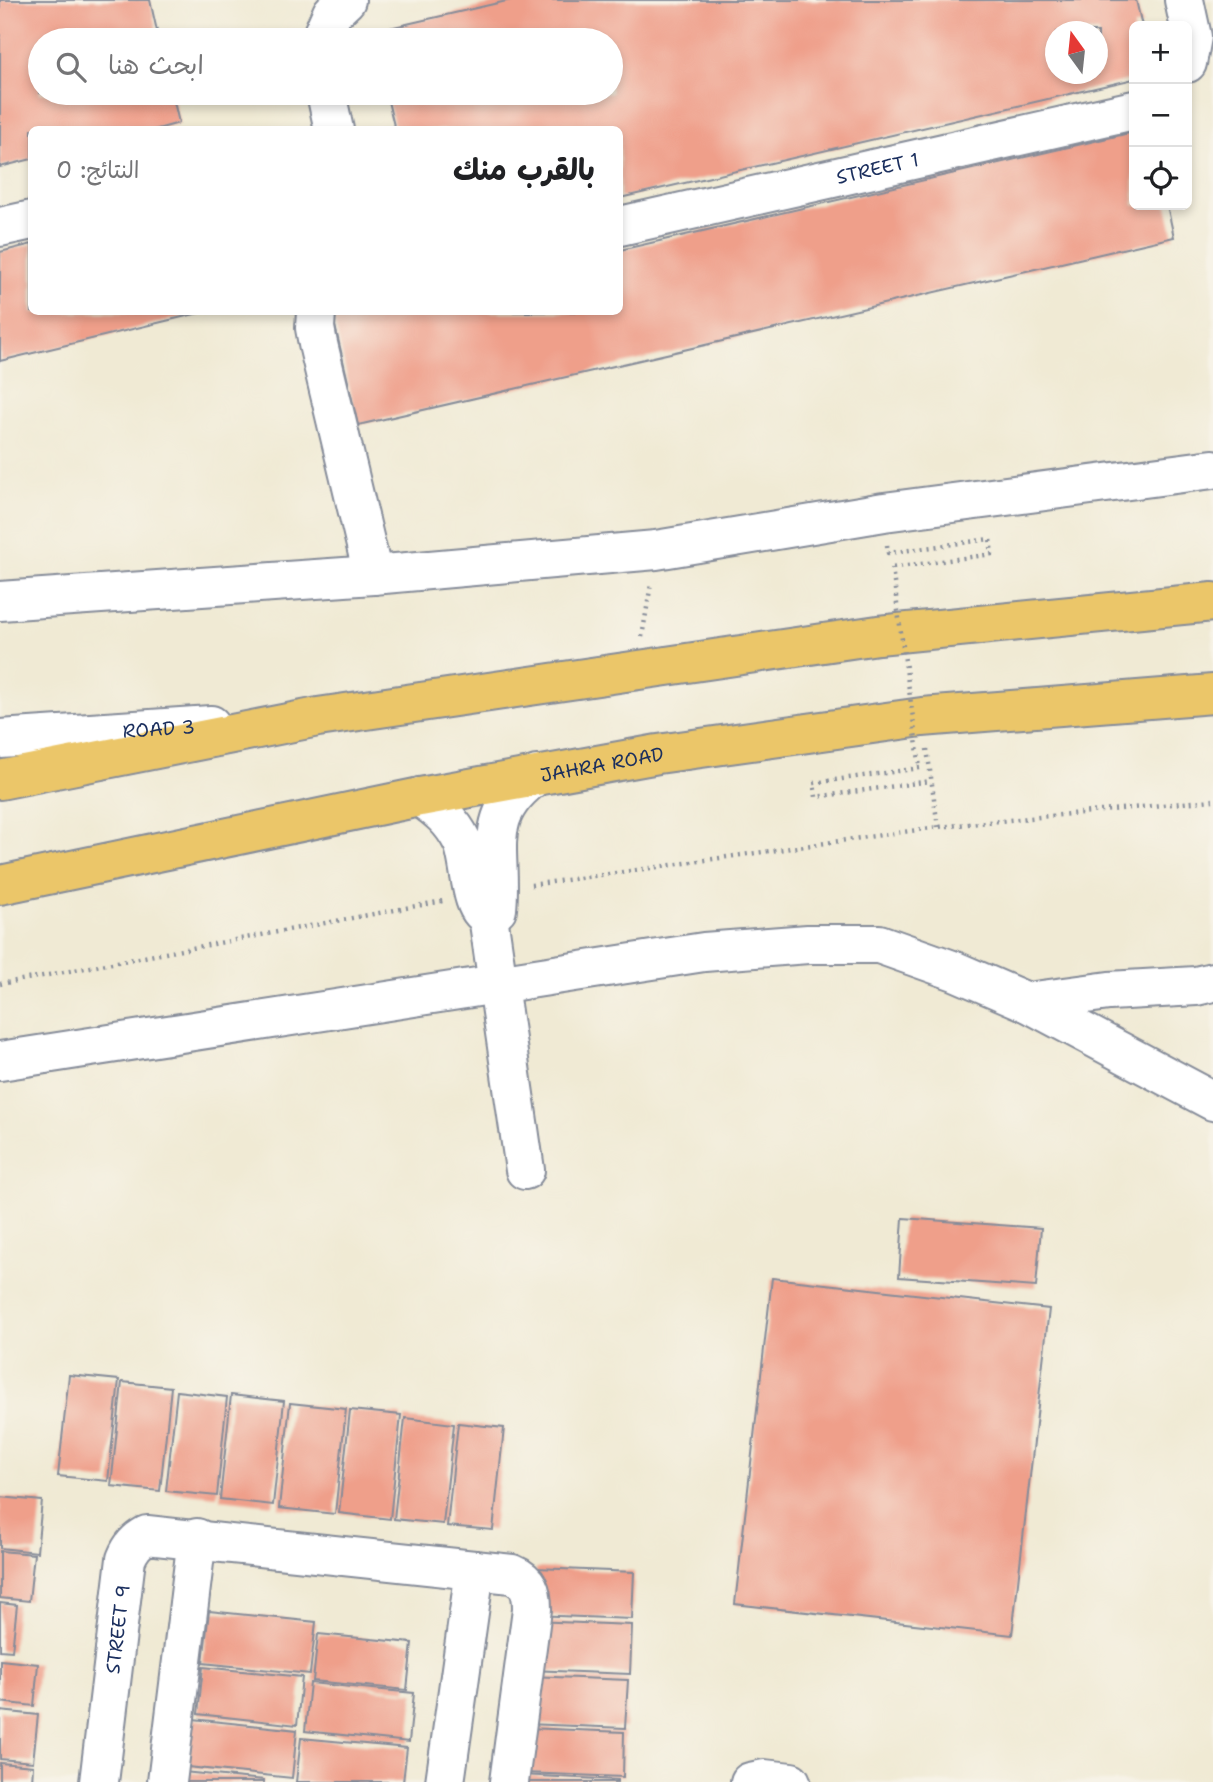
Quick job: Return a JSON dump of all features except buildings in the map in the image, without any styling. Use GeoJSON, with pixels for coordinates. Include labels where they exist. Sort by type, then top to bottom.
{"type":"FeatureCollection","features":[{"type":"Feature","properties":{"kind":"highway"},"geometry":{"type":"LineString","coordinates":[[0,780],[318,718],[878,635],[1213,602]]}},
{"type":"Feature","properties":{"kind":"highway","name":"JAHRA ROAD"},"geometry":{"type":"LineString","coordinates":[[0,885],[420,797],[658,754],[873,723],[1213,694]]}},
{"type":"Feature","properties":{"kind":"street"},"geometry":{"type":"LineString","coordinates":[[325,28],[332,13],[346,0]]}},
{"type":"Feature","properties":{"kind":"street"},"geometry":{"type":"LineString","coordinates":[[1184,0],[1189,21]]}},
{"type":"Feature","properties":{"kind":"street"},"geometry":{"type":"LineString","coordinates":[[329,105],[333,126]]}},
{"type":"Feature","properties":{"kind":"street","name":"STREET 1"},"geometry":{"type":"LineString","coordinates":[[623,225],[1129,111]]}},
{"type":"Feature","properties":{"kind":"street"},"geometry":{"type":"LineString","coordinates":[[0,227],[28,221]]}},
{"type":"Feature","properties":{"kind":"street"},"geometry":{"type":"LineString","coordinates":[[316,315],[318,344],[373,575]]}},
{"type":"Feature","properties":{"kind":"street"},"geometry":{"type":"LineString","coordinates":[[0,601],[373,575],[656,550],[884,512],[1213,469]]}},
{"type":"Feature","properties":{"kind":"street","name":"ROAD 3"},"geometry":{"type":"LineString","coordinates":[[0,739],[318,718]]}},
{"type":"Feature","properties":{"kind":"street"},"geometry":{"type":"LineString","coordinates":[[487,901],[500,819],[515,794],[537,775]]}},
{"type":"Feature","properties":{"kind":"street"},"geometry":{"type":"LineString","coordinates":[[420,797],[446,817],[463,842],[487,901],[525,1170]]}},
{"type":"Feature","properties":{"kind":"street"},"geometry":{"type":"LineString","coordinates":[[0,1061],[704,952],[808,944],[879,944],[955,971],[1027,1002],[1213,1101]]}},
{"type":"Feature","properties":{"kind":"street"},"geometry":{"type":"LineString","coordinates":[[1027,1002],[1109,991],[1196,986],[1213,982]]}},
{"type":"Feature","properties":{"kind":"street","name":"STREET 9"},"geometry":{"type":"LineString","coordinates":[[99,1782],[126,1559],[137,1540],[147,1535],[197,1538],[512,1574],[520,1578],[528,1584],[532,1596],[509,1782]]}},
{"type":"Feature","properties":{"kind":"street"},"geometry":{"type":"LineString","coordinates":[[167,1782],[197,1538]]}},
{"type":"Feature","properties":{"kind":"street"},"geometry":{"type":"LineString","coordinates":[[445,1782],[475,1570]]}},
{"type":"Feature","properties":{"kind":"street"},"geometry":{"type":"LineString","coordinates":[[750,1782],[764,1779],[791,1782]]}},
{"type":"Feature","properties":{"kind":"path"},"geometry":{"type":"LineString","coordinates":[[888,553],[990,538],[992,554],[892,568],[920,768],[814,783],[816,797],[931,781],[938,827]]}},
{"type":"Feature","properties":{"kind":"path"},"geometry":{"type":"LineString","coordinates":[[642,638],[656,550]]}},
{"type":"Feature","properties":{"kind":"path"},"geometry":{"type":"LineString","coordinates":[[0,984],[938,827],[1213,800]]}}]}
